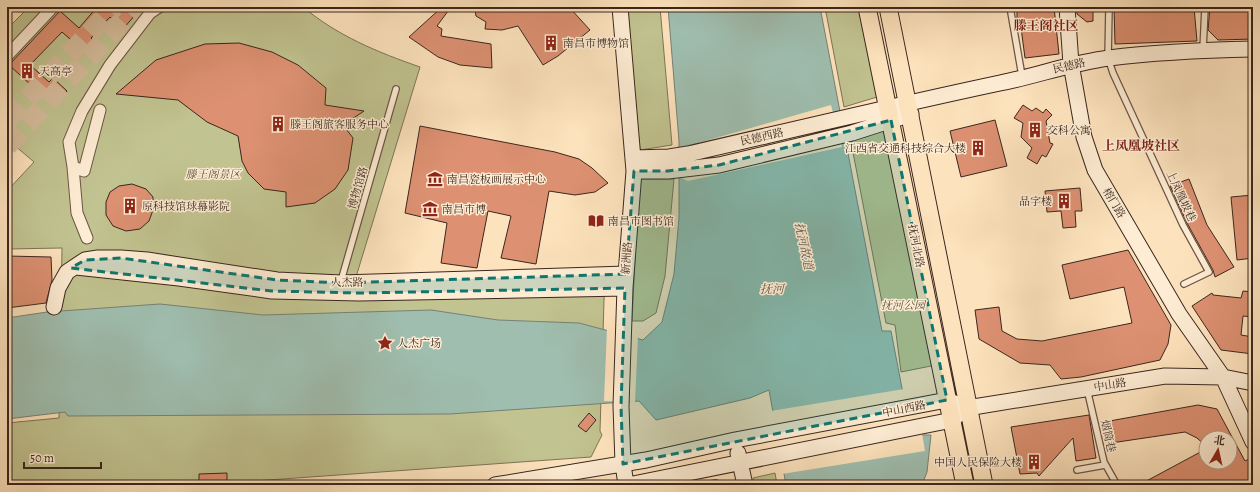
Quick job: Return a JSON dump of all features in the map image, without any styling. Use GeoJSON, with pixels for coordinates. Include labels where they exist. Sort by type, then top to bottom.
{"type":"FeatureCollection","features":[{"type":"Feature","properties":{"kind":"main road","name":"新洲路"},"geometry":{"type":"LineString","coordinates":[[620,7],[634,164],[626,281],[621,406],[623,464],[627,485]]}},
{"type":"Feature","properties":{"kind":"main road","name":"抚河北路"},"geometry":{"type":"LineString","coordinates":[[867,7],[890,113],[965,485]]}},
{"type":"Feature","properties":{"kind":"main road","name":"抚河北路"},"geometry":{"type":"LineString","coordinates":[[888,7],[910,108],[967,408],[984,485]]}},
{"type":"Feature","properties":{"kind":"main road","name":"榕门路"},"geometry":{"type":"LineString","coordinates":[[1067,7],[1072,64],[1084,137],[1095,170],[1179,314],[1222,377],[1253,442]]}},
{"type":"Feature","properties":{"kind":"main road","name":"民德路"},"geometry":{"type":"LineString","coordinates":[[890,113],[1072,64],[1108,58],[1203,50],[1253,49]]}},
{"type":"Feature","properties":{"kind":"main road","name":"民德西路"},"geometry":{"type":"LineString","coordinates":[[634,164],[668,164],[869,112],[890,113]]}},
{"type":"Feature","properties":{"kind":"main road"},"geometry":{"type":"LineString","coordinates":[[668,164],[719,164],[872,127],[890,113]]}},
{"type":"Feature","properties":{"kind":"main road","name":"人杰路"},"geometry":{"type":"LineString","coordinates":[[54,307],[61,280],[71,268],[88,268],[179,278],[272,291],[626,281]]}},
{"type":"Feature","properties":{"kind":"main road","name":"中山路"},"geometry":{"type":"LineString","coordinates":[[967,408],[1165,376],[1222,377],[1253,383]]}},
{"type":"Feature","properties":{"kind":"main road"},"geometry":{"type":"LineString","coordinates":[[947,400],[967,408]]}},
{"type":"Feature","properties":{"kind":"main road","name":"中山西路"},"geometry":{"type":"LineString","coordinates":[[495,485],[623,464],[735,440],[927,405],[947,400]]}},
{"type":"Feature","properties":{"kind":"main road","name":"中山西路"},"geometry":{"type":"LineString","coordinates":[[627,485],[930,425],[952,420],[967,408]]}},
{"type":"Feature","properties":{"kind":"main road"},"geometry":{"type":"LineString","coordinates":[[735,440],[746,485]]}},
{"type":"Feature","properties":{"kind":"street"},"geometry":{"type":"LineString","coordinates":[[7,56],[53,7]]}},
{"type":"Feature","properties":{"kind":"street"},"geometry":{"type":"LineString","coordinates":[[87,238],[77,213],[69,142],[82,111],[110,65],[150,14],[159,7]]}},
{"type":"Feature","properties":{"kind":"street"},"geometry":{"type":"LineString","coordinates":[[73,167],[84,171],[100,110]]}},
{"type":"Feature","properties":{"kind":"lane"},"geometry":{"type":"LineString","coordinates":[[1010,7],[1023,78]]}},
{"type":"Feature","properties":{"kind":"lane"},"geometry":{"type":"LineString","coordinates":[[1108,58],[1109,7]]}},
{"type":"Feature","properties":{"kind":"lane"},"geometry":{"type":"LineString","coordinates":[[1203,50],[1205,7]]}},
{"type":"Feature","properties":{"kind":"lane","name":"上凤凰坡巷"},"geometry":{"type":"LineString","coordinates":[[1108,58],[1113,73],[1183,225],[1209,272],[1184,284]]}},
{"type":"Feature","properties":{"kind":"lane","name":"博物馆路"},"geometry":{"type":"LineString","coordinates":[[339,288],[396,89]]}},
{"type":"Feature","properties":{"kind":"lane","name":"烟筒巷"},"geometry":{"type":"LineString","coordinates":[[1087,388],[1105,465],[1117,485]]}},
{"type":"Feature","properties":{"kind":"lane"},"geometry":{"type":"LineString","coordinates":[[1077,470],[1105,465]]}},
{"type":"Feature","properties":{"kind":"lane"},"geometry":{"type":"LineString","coordinates":[[705,485],[716,483],[718,485]]}},
{"type":"Feature","properties":{"kind":"highlighted area"},"geometry":{"type":"Polygon","coordinates":[[[891,120],[947,400],[623,464],[621,406],[625,288],[359,293],[272,291],[71,268],[85,260],[121,258],[277,280],[341,283],[626,274],[634,171],[668,171],[719,165],[891,120]]]}},
{"type":"Feature","properties":{"kind":"green space","name":"滕王阁景区"},"geometry":{"type":"Polygon","coordinates":[[[29,7],[303,7],[344,35],[373,49],[420,67],[356,277],[605,268],[600,431],[602,435],[591,457],[198,485],[7,485],[7,423],[59,418],[62,248],[7,249],[7,191],[34,162],[7,139],[7,29],[29,7]]]}},
{"type":"Feature","properties":{"kind":"green space"},"geometry":{"type":"Polygon","coordinates":[[[626,7],[660,7],[672,145],[640,150],[626,7]]]}},
{"type":"Feature","properties":{"kind":"green space"},"geometry":{"type":"Polygon","coordinates":[[[825,7],[860,7],[877,97],[844,107],[825,7]]]}},
{"type":"Feature","properties":{"kind":"green space","name":"抚河公园"},"geometry":{"type":"Polygon","coordinates":[[[886,126],[936,365],[901,372],[895,325],[886,323],[850,137],[886,126]]]}},
{"type":"Feature","properties":{"kind":"green space"},"geometry":{"type":"Polygon","coordinates":[[[639,179],[674,179],[665,276],[656,313],[643,321],[632,321],[639,179]]]}},
{"type":"Feature","properties":{"kind":"green space"},"geometry":{"type":"Polygon","coordinates":[[[775,473],[777,485],[754,485],[753,478],[775,473]]]}},
{"type":"Feature","properties":{"kind":"water","name":"抚河"},"geometry":{"type":"Polygon","coordinates":[[[668,7],[820,7],[882,331],[891,331],[911,435],[931,435],[927,472],[922,485],[786,485],[769,390],[750,398],[656,420],[639,401],[450,414],[68,416],[65,412],[7,419],[7,318],[47,312],[160,304],[263,315],[431,310],[498,320],[579,323],[643,340],[662,322],[674,274],[679,218],[679,141],[668,7]]]}},
{"type":"Feature","properties":{"kind":"pier"},"geometry":{"type":"Polygon","coordinates":[[[831,105],[842,147],[688,181],[677,176],[677,149],[831,105]]]}},
{"type":"Feature","properties":{"kind":"pier"},"geometry":{"type":"Polygon","coordinates":[[[607,328],[638,336],[635,402],[604,401],[607,328]]]}},
{"type":"Feature","properties":{"kind":"pier"},"geometry":{"type":"Polygon","coordinates":[[[904,389],[912,433],[922,433],[925,451],[782,474],[771,411],[904,389]]]}},
{"type":"Feature","properties":{"kind":"building"},"geometry":{"type":"Polygon","coordinates":[[[97,7],[114,7],[119,11],[122,7],[142,7],[123,29],[110,17],[91,38],[103,49],[93,59],[62,32],[30,65],[49,82],[53,78],[67,91],[54,106],[9,65],[60,11],[79,28],[97,7]]]}},
{"type":"Feature","properties":{"kind":"building"},"geometry":{"type":"Polygon","coordinates":[[[442,7],[451,7],[437,26],[442,29],[441,36],[491,44],[492,68],[460,65],[438,57],[409,37],[442,7]]]}},
{"type":"Feature","properties":{"kind":"building","name":"南昌市博物馆"},"geometry":{"type":"Polygon","coordinates":[[[484,7],[569,7],[590,30],[558,56],[543,65],[518,26],[502,30],[485,29],[486,22],[476,16],[475,10],[484,7]]]}},
{"type":"Feature","properties":{"kind":"building"},"geometry":{"type":"Polygon","coordinates":[[[1017,7],[1054,7],[1059,54],[1025,58],[1020,20],[1017,20],[1017,7]]]}},
{"type":"Feature","properties":{"kind":"building"},"geometry":{"type":"Polygon","coordinates":[[[1077,7],[1093,7],[1093,21],[1087,22],[1077,14],[1077,7]]]}},
{"type":"Feature","properties":{"kind":"building"},"geometry":{"type":"Polygon","coordinates":[[[1114,7],[1194,7],[1197,41],[1115,44],[1114,7]]]}},
{"type":"Feature","properties":{"kind":"building"},"geometry":{"type":"Polygon","coordinates":[[[1210,7],[1253,7],[1253,39],[1218,40],[1208,30],[1210,7]]]}},
{"type":"Feature","properties":{"kind":"building","name":"滕王阁旅客服务中心"},"geometry":{"type":"Polygon","coordinates":[[[239,43],[272,52],[298,65],[326,88],[325,105],[364,111],[343,125],[353,138],[348,170],[335,189],[315,203],[286,207],[286,192],[264,189],[248,173],[242,161],[238,136],[207,122],[178,100],[116,94],[156,60],[205,44],[239,43]]]}},
{"type":"Feature","properties":{"kind":"building","name":"交科公寓"},"geometry":{"type":"Polygon","coordinates":[[[1023,105],[1032,111],[1036,108],[1043,113],[1046,109],[1052,115],[1046,121],[1050,143],[1053,144],[1046,157],[1042,155],[1037,164],[1027,158],[1032,148],[1021,137],[1023,123],[1014,118],[1023,105]]]}},
{"type":"Feature","properties":{"kind":"building","name":"江西省交通科技综合大楼"},"geometry":{"type":"Polygon","coordinates":[[[995,120],[1007,166],[961,177],[950,131],[995,120]]]}},
{"type":"Feature","properties":{"kind":"building","name":"南昌市图书馆"},"geometry":{"type":"Polygon","coordinates":[[[420,126],[555,152],[579,159],[592,168],[608,183],[595,192],[575,195],[549,191],[536,264],[501,258],[511,216],[488,211],[477,268],[441,263],[447,223],[405,213],[420,126]]]}},
{"type":"Feature","properties":{"kind":"building"},"geometry":{"type":"Polygon","coordinates":[[[1189,179],[1207,225],[1234,267],[1215,277],[1213,270],[1187,223],[1170,186],[1189,179]]]}},
{"type":"Feature","properties":{"kind":"building","name":"原科技馆球幕影院"},"geometry":{"type":"Polygon","coordinates":[[[132,184],[146,189],[153,197],[153,210],[149,221],[140,229],[126,231],[113,226],[106,215],[106,202],[110,192],[119,186],[132,184]]]}},
{"type":"Feature","properties":{"kind":"building","name":"品字楼"},"geometry":{"type":"Polygon","coordinates":[[[1080,188],[1082,211],[1075,211],[1076,227],[1063,228],[1061,211],[1047,212],[1045,191],[1080,188]]]}},
{"type":"Feature","properties":{"kind":"building"},"geometry":{"type":"Polygon","coordinates":[[[1253,195],[1253,258],[1237,260],[1231,197],[1253,195]]]}},
{"type":"Feature","properties":{"kind":"building"},"geometry":{"type":"Polygon","coordinates":[[[1128,250],[1171,325],[1168,344],[1160,360],[1081,377],[1061,379],[1050,365],[1020,363],[979,339],[975,310],[999,307],[1002,331],[1017,339],[1042,341],[1132,323],[1124,287],[1070,299],[1062,265],[1128,250]]]}},
{"type":"Feature","properties":{"kind":"building"},"geometry":{"type":"Polygon","coordinates":[[[7,256],[51,257],[52,280],[46,303],[7,308],[7,256]]]}},
{"type":"Feature","properties":{"kind":"building"},"geometry":{"type":"Polygon","coordinates":[[[1243,291],[1253,292],[1253,317],[1243,316],[1241,335],[1253,337],[1253,354],[1221,350],[1192,306],[1212,293],[1213,295],[1241,298],[1243,291]]]}},
{"type":"Feature","properties":{"kind":"building"},"geometry":{"type":"Polygon","coordinates":[[[1198,405],[1217,409],[1228,430],[1198,430],[1198,439],[1185,432],[1111,443],[1104,422],[1198,405]]]}},
{"type":"Feature","properties":{"kind":"building"},"geometry":{"type":"Polygon","coordinates":[[[589,413],[596,420],[586,432],[578,426],[589,413]]]}},
{"type":"Feature","properties":{"kind":"building"},"geometry":{"type":"Polygon","coordinates":[[[1089,415],[1096,458],[1076,461],[1073,438],[1039,476],[1037,473],[1020,474],[1011,427],[1089,415]]]}},
{"type":"Feature","properties":{"kind":"building"},"geometry":{"type":"Polygon","coordinates":[[[1238,448],[1245,461],[1249,459],[1253,468],[1253,482],[1246,485],[1139,485],[1198,453],[1198,470],[1238,470],[1238,448]]]}},
{"type":"Feature","properties":{"kind":"building"},"geometry":{"type":"Polygon","coordinates":[[[227,473],[227,485],[199,485],[199,474],[227,473]]]}},
{"type":"Feature","properties":{"kind":"tunnel"},"geometry":{"type":"LineString","coordinates":[[7,120],[114,7]]}},
{"type":"Feature","properties":{"kind":"tunnel"},"geometry":{"type":"LineString","coordinates":[[7,146],[135,7]]}},
{"type":"Feature","properties":{"kind":"place","name":"南昌市博物馆"},"geometry":{"type":"Point","coordinates":[551,43]}},
{"type":"Feature","properties":{"kind":"place","name":"天高亭"},"geometry":{"type":"Point","coordinates":[27,71]}},
{"type":"Feature","properties":{"kind":"place","name":"滕王阁旅客服务中心"},"geometry":{"type":"Point","coordinates":[278,124]}},
{"type":"Feature","properties":{"kind":"place","name":"交科公寓"},"geometry":{"type":"Point","coordinates":[1035,130]}},
{"type":"Feature","properties":{"kind":"place","name":"江西省交通科技综合大楼"},"geometry":{"type":"Point","coordinates":[978,148]}},
{"type":"Feature","properties":{"kind":"place","name":"南昌瓷板画展示中心"},"geometry":{"type":"Point","coordinates":[435,179]}},
{"type":"Feature","properties":{"kind":"place","name":"品字楼"},"geometry":{"type":"Point","coordinates":[1064,201]}},
{"type":"Feature","properties":{"kind":"place","name":"原科技馆球幕影院"},"geometry":{"type":"Point","coordinates":[130,206]}},
{"type":"Feature","properties":{"kind":"place","name":"南昌市博"},"geometry":{"type":"Point","coordinates":[430,209]}},
{"type":"Feature","properties":{"kind":"place","name":"南昌市图书馆"},"geometry":{"type":"Point","coordinates":[596,221]}},
{"type":"Feature","properties":{"kind":"place","name":"人杰广场"},"geometry":{"type":"Point","coordinates":[385,343]}},
{"type":"Feature","properties":{"kind":"place","name":"中国人民保险大楼"},"geometry":{"type":"Point","coordinates":[1034,462]}},
{"type":"Feature","properties":{"kind":"district","name":"滕王阁社区"},"geometry":{"type":"Point","coordinates":[1046,25]}},
{"type":"Feature","properties":{"kind":"district","name":"上凤凰坡社区"},"geometry":{"type":"Point","coordinates":[1141,145]}},
{"type":"Feature","properties":{"kind":"water label","name":"抚河故道"},"geometry":{"type":"Point","coordinates":[804,246]}}]}
